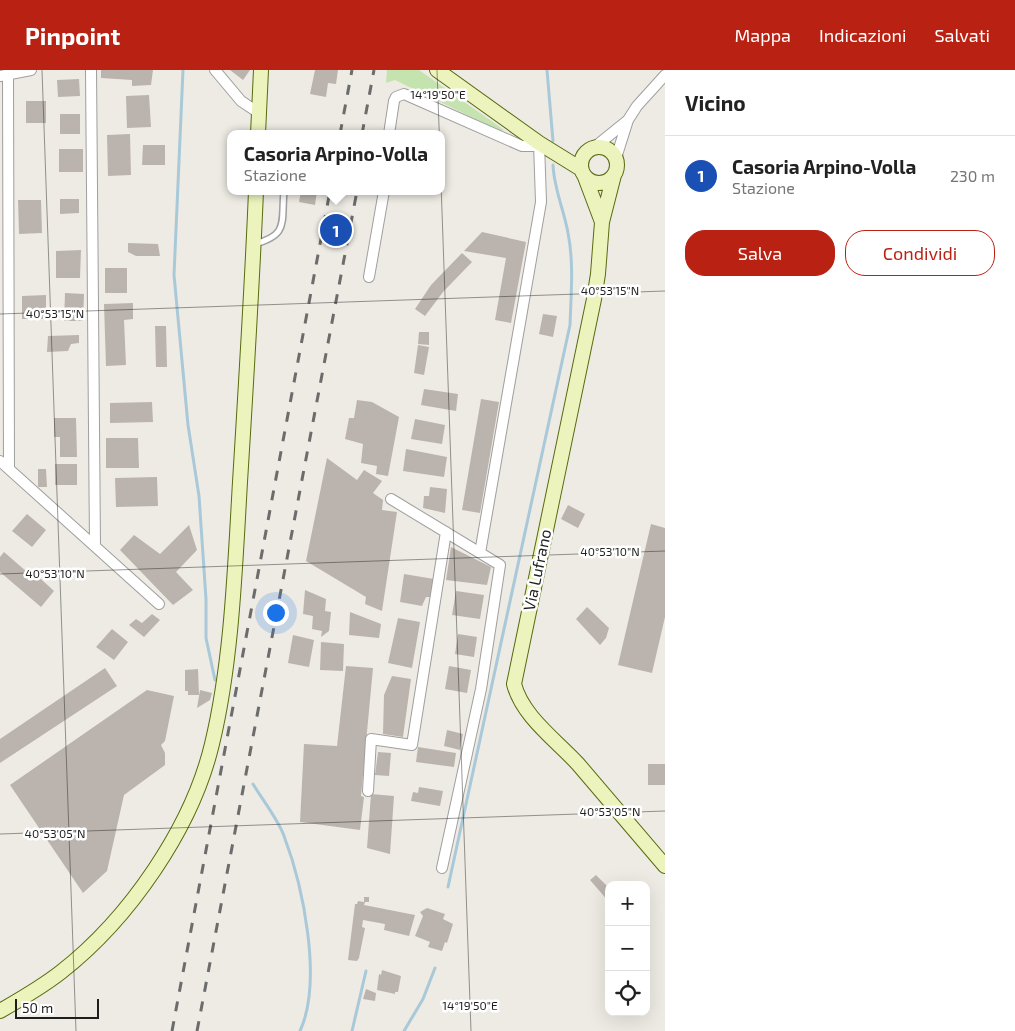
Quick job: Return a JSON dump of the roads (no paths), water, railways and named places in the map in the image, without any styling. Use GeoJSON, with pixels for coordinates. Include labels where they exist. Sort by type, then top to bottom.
{"type":"FeatureCollection","features":[{"type":"Feature","properties":{"kind":"street"},"geometry":{"type":"LineString","coordinates":[[9,469],[4,76],[30,70]]}},
{"type":"Feature","properties":{"kind":"street"},"geometry":{"type":"LineString","coordinates":[[91,70],[94,546]]}},
{"type":"Feature","properties":{"kind":"street"},"geometry":{"type":"LineString","coordinates":[[215,70],[241,101],[259,112]]}},
{"type":"Feature","properties":{"kind":"street"},"geometry":{"type":"LineString","coordinates":[[258,130],[261,70]]}},
{"type":"Feature","properties":{"kind":"street"},"geometry":{"type":"LineString","coordinates":[[437,70],[539,143],[559,154],[583,173],[600,183],[606,182],[614,175]]}},
{"type":"Feature","properties":{"kind":"street","name":"Via Lufrano"},"geometry":{"type":"LineString","coordinates":[[665,75],[637,106],[628,120],[616,158],[617,164],[602,222],[594,299],[514,684],[518,698],[527,710],[577,763],[665,866]]}},
{"type":"Feature","properties":{"kind":"street"},"geometry":{"type":"LineString","coordinates":[[390,130],[394,101],[396,97],[404,94],[522,146],[535,146],[539,143]]}},
{"type":"Feature","properties":{"kind":"street","name":"Via Lufrano"},"geometry":{"type":"LineString","coordinates":[[591,149],[628,120]]}},
{"type":"Feature","properties":{"kind":"street"},"geometry":{"type":"LineString","coordinates":[[480,553],[541,202],[539,143]]}},
{"type":"Feature","properties":{"kind":"street"},"geometry":{"type":"LineString","coordinates":[[559,154],[608,148],[616,158]]}},
{"type":"Feature","properties":{"kind":"street"},"geometry":{"type":"LineString","coordinates":[[583,173],[580,163],[591,149]]}},
{"type":"Feature","properties":{"kind":"street","name":"Via Lufrano"},"geometry":{"type":"LineString","coordinates":[[583,173],[602,222]]}},
{"type":"Feature","properties":{"kind":"street"},"geometry":{"type":"LineString","coordinates":[[0,1011],[61,972],[87,950],[127,905],[173,839],[194,796],[210,752],[225,663],[236,559],[256,195]]}},
{"type":"Feature","properties":{"kind":"street"},"geometry":{"type":"LineString","coordinates":[[369,277],[383,195]]}},
{"type":"Feature","properties":{"kind":"street"},"geometry":{"type":"LineString","coordinates":[[0,461],[159,604]]}},
{"type":"Feature","properties":{"kind":"street"},"geometry":{"type":"LineString","coordinates":[[391,499],[500,565],[480,689],[442,868]]}},
{"type":"Feature","properties":{"kind":"street"},"geometry":{"type":"LineString","coordinates":[[368,791],[371,740],[412,745],[446,532]]}},
{"type":"Feature","properties":{"kind":"lane"},"geometry":{"type":"LineString","coordinates":[[254,244],[272,239],[281,230],[284,195]]}},
{"type":"Feature","properties":{"kind":"waterway"},"geometry":{"type":"LineString","coordinates":[[183,70],[174,275],[188,425],[199,496],[206,599],[206,638],[215,680]]}},
{"type":"Feature","properties":{"kind":"waterway"},"geometry":{"type":"LineString","coordinates":[[547,70],[553,141]]}},
{"type":"Feature","properties":{"kind":"waterway"},"geometry":{"type":"LineString","coordinates":[[448,887],[570,325],[572,279],[570,244],[555,183],[553,165]]}},
{"type":"Feature","properties":{"kind":"waterway"},"geometry":{"type":"LineString","coordinates":[[253,784],[282,830],[298,881],[303,906],[308,934],[310,986],[307,1010],[300,1031]]}},
{"type":"Feature","properties":{"kind":"waterway"},"geometry":{"type":"LineString","coordinates":[[404,1031],[423,999],[435,968]]}},
{"type":"Feature","properties":{"kind":"waterway"},"geometry":{"type":"LineString","coordinates":[[352,1031],[366,971]]}},
{"type":"Feature","properties":{"kind":"railway"},"geometry":{"type":"LineString","coordinates":[[341,130],[352,70]]}},
{"type":"Feature","properties":{"kind":"railway"},"geometry":{"type":"LineString","coordinates":[[363,130],[374,70]]}},
{"type":"Feature","properties":{"kind":"railway"},"geometry":{"type":"LineString","coordinates":[[172,1031],[329,195]]}},
{"type":"Feature","properties":{"kind":"railway"},"geometry":{"type":"LineString","coordinates":[[197,1031],[356,195]]}},
{"type":"Feature","properties":{"kind":"place","name":"Casoria Arpino-Volla"},"geometry":{"type":"Point","coordinates":[336,230]}}]}
